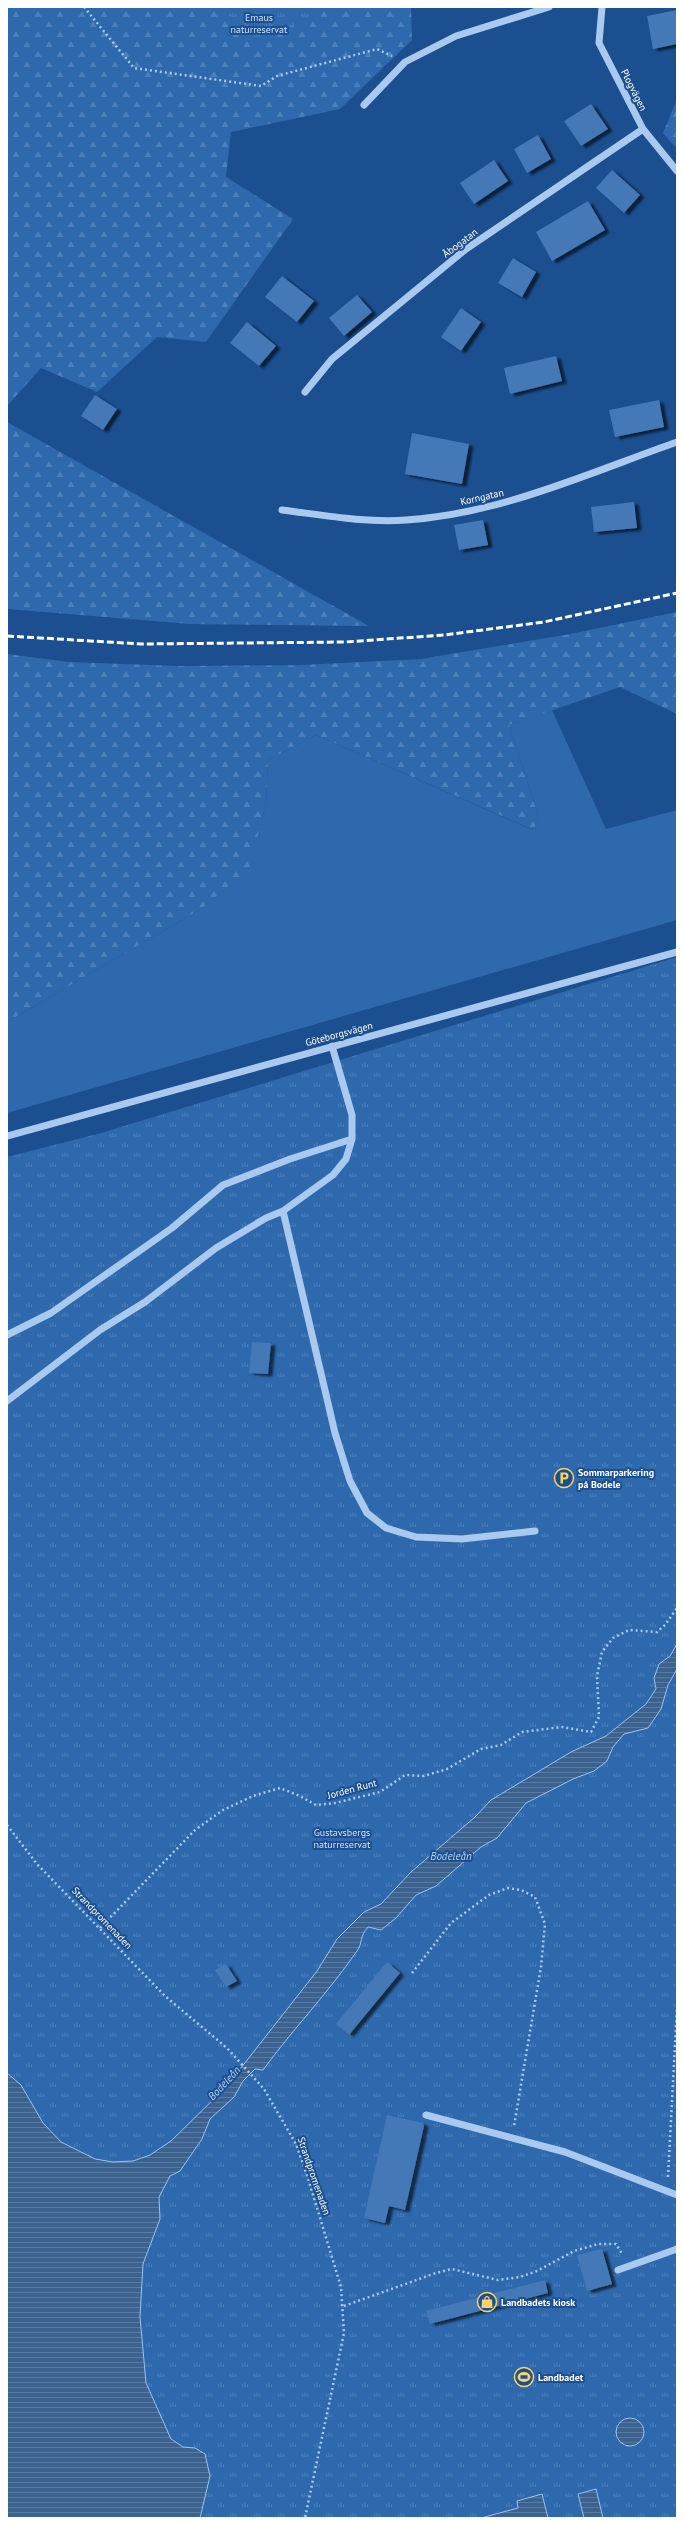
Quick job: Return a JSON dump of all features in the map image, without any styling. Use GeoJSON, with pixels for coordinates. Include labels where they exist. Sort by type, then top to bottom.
{"type":"FeatureCollection","features":[{"type":"Feature","properties":{"kind":"street"},"geometry":{"type":"LineString","coordinates":[[364,106],[406,62],[456,36],[549,7]]}},
{"type":"Feature","properties":{"kind":"street","name":"Plogvägen"},"geometry":{"type":"LineString","coordinates":[[602,7],[599,43],[643,129],[677,171]]}},
{"type":"Feature","properties":{"kind":"street","name":"Åbogatan"},"geometry":{"type":"LineString","coordinates":[[305,392],[332,359],[466,249],[643,129]]}},
{"type":"Feature","properties":{"kind":"street","name":"Korngatan"},"geometry":{"type":"LineString","coordinates":[[282,510],[398,520],[460,513],[530,496],[677,442]]}},
{"type":"Feature","properties":{"kind":"street","name":"Göteborgsvägen"},"geometry":{"type":"LineString","coordinates":[[7,1136],[677,952]]}},
{"type":"Feature","properties":{"kind":"street"},"geometry":{"type":"LineString","coordinates":[[7,1401],[100,1330],[145,1302],[216,1248],[266,1218],[283,1211],[333,1175],[346,1159],[352,1139],[352,1115],[332,1046]]}},
{"type":"Feature","properties":{"kind":"street"},"geometry":{"type":"LineString","coordinates":[[7,1335],[51,1313],[172,1228],[223,1185],[290,1159],[352,1139]]}},
{"type":"Feature","properties":{"kind":"street"},"geometry":{"type":"LineString","coordinates":[[283,1211],[335,1433],[350,1481],[367,1513],[386,1528],[416,1537],[462,1540],[535,1531]]}},
{"type":"Feature","properties":{"kind":"street"},"geometry":{"type":"LineString","coordinates":[[426,2115],[565,2152],[677,2195]]}},
{"type":"Feature","properties":{"kind":"street"},"geometry":{"type":"LineString","coordinates":[[618,2270],[677,2249]]}},
{"type":"Feature","properties":{"kind":"path"},"geometry":{"type":"LineString","coordinates":[[84,7],[134,68],[262,86],[277,76],[377,49],[406,62]]}},
{"type":"Feature","properties":{"kind":"path","name":"Jorden Runt"},"geometry":{"type":"LineString","coordinates":[[100,1928],[195,1830],[223,1810],[253,1796],[280,1788],[300,1796],[316,1805],[335,1803],[380,1792],[406,1775],[424,1776],[447,1768],[482,1749],[501,1745],[522,1732],[562,1727],[576,1731],[591,1732],[599,1718],[597,1676],[602,1652],[613,1638],[629,1630],[657,1632],[666,1625],[677,1608]]}},
{"type":"Feature","properties":{"kind":"path","name":"Strandpromenaden"},"geometry":{"type":"LineString","coordinates":[[7,1825],[37,1864],[164,1996],[227,2048],[264,2089],[296,2144],[330,2247],[344,2306],[344,2333],[305,2518]]}},
{"type":"Feature","properties":{"kind":"path"},"geometry":{"type":"LineString","coordinates":[[412,1973],[451,1923],[490,1895],[508,1888],[521,1890],[534,1897],[546,1924],[541,1967],[512,2137]]}},
{"type":"Feature","properties":{"kind":"path"},"geometry":{"type":"LineString","coordinates":[[668,2192],[677,2007]]}},
{"type":"Feature","properties":{"kind":"path"},"geometry":{"type":"LineString","coordinates":[[344,2306],[429,2275],[452,2269],[498,2280],[520,2277],[537,2271],[574,2251],[598,2244],[616,2244],[630,2266]]}},
{"type":"Feature","properties":{"kind":"green space"},"geometry":{"type":"Polygon","coordinates":[[[7,7],[411,7],[412,40],[340,109],[231,132],[226,177],[293,219],[206,342],[157,337],[97,392],[41,368],[7,406],[7,7]]]}},
{"type":"Feature","properties":{"kind":"green space","name":"Emaus naturreservat"},"geometry":{"type":"Polygon","coordinates":[[[214,7],[330,7],[331,8],[255,42],[214,7]]]}},
{"type":"Feature","properties":{"kind":"green space"},"geometry":{"type":"Polygon","coordinates":[[[677,99],[677,149],[663,133],[677,99]]]}},
{"type":"Feature","properties":{"kind":"green space"},"geometry":{"type":"Polygon","coordinates":[[[7,422],[369,626],[190,624],[7,609],[7,422]]]}},
{"type":"Feature","properties":{"kind":"green space"},"geometry":{"type":"Polygon","coordinates":[[[677,612],[677,714],[620,687],[509,725],[538,815],[534,830],[316,735],[268,760],[266,804],[249,870],[201,909],[7,1022],[7,654],[69,662],[180,666],[301,665],[421,659],[570,634],[677,612]]]}},
{"type":"Feature","properties":{"kind":"green space"},"geometry":{"type":"Polygon","coordinates":[[[552,710],[606,829],[677,810],[677,920],[7,1113],[7,1022],[201,909],[248,870],[266,804],[268,760],[316,735],[533,830],[538,815],[509,725],[552,710]]]}},
{"type":"Feature","properties":{"kind":"green space","name":"Gustavsbergs naturreservat"},"geometry":{"type":"Polygon","coordinates":[[[677,957],[677,2518],[7,2518],[7,1157],[101,1133],[677,957]]]}},
{"type":"Feature","properties":{"kind":"water","name":"Bodeleån"},"geometry":{"type":"Polygon","coordinates":[[[677,1644],[677,1669],[668,1685],[661,1709],[648,1728],[624,1734],[613,1747],[607,1761],[594,1771],[573,1779],[526,1803],[497,1838],[481,1847],[436,1886],[416,1895],[396,1918],[381,1930],[368,1927],[363,1934],[359,1948],[334,1982],[263,2070],[255,2069],[243,2081],[234,2097],[210,2119],[202,2139],[180,2171],[170,2176],[159,2197],[160,2219],[143,2264],[140,2317],[146,2383],[171,2439],[183,2447],[195,2448],[205,2454],[210,2476],[200,2518],[7,2518],[7,2073],[21,2085],[43,2123],[61,2142],[95,2159],[113,2162],[133,2161],[150,2155],[171,2141],[226,2087],[317,1971],[337,1939],[364,1912],[381,1904],[411,1872],[475,1817],[491,1800],[571,1752],[606,1736],[646,1704],[656,1689],[654,1678],[659,1664],[670,1656],[677,1644]]]}},
{"type":"Feature","properties":{"kind":"water"},"geometry":{"type":"Polygon","coordinates":[[[630,2418],[640,2422],[644,2432],[640,2442],[630,2446],[620,2442],[616,2432],[620,2422],[630,2418]]]}},
{"type":"Feature","properties":{"kind":"water"},"geometry":{"type":"Polygon","coordinates":[[[596,2489],[603,2518],[584,2518],[578,2494],[596,2489]]]}},
{"type":"Feature","properties":{"kind":"water"},"geometry":{"type":"Polygon","coordinates":[[[542,2494],[548,2518],[481,2518],[518,2508],[517,2501],[542,2494]]]}},
{"type":"Feature","properties":{"kind":"building"},"geometry":{"type":"Polygon","coordinates":[[[677,10],[677,44],[653,49],[647,16],[677,10]]]}},
{"type":"Feature","properties":{"kind":"building"},"geometry":{"type":"Polygon","coordinates":[[[591,104],[608,129],[581,146],[564,121],[591,104]]]}},
{"type":"Feature","properties":{"kind":"building"},"geometry":{"type":"Polygon","coordinates":[[[538,135],[551,159],[527,173],[514,149],[538,135]]]}},
{"type":"Feature","properties":{"kind":"building"},"geometry":{"type":"Polygon","coordinates":[[[494,160],[508,181],[474,204],[460,183],[494,160]]]}},
{"type":"Feature","properties":{"kind":"building"},"geometry":{"type":"Polygon","coordinates":[[[612,170],[640,195],[624,213],[596,188],[612,170]]]}},
{"type":"Feature","properties":{"kind":"building"},"geometry":{"type":"Polygon","coordinates":[[[588,201],[605,230],[552,261],[536,232],[588,201]]]}},
{"type":"Feature","properties":{"kind":"building"},"geometry":{"type":"Polygon","coordinates":[[[513,258],[536,272],[522,297],[498,283],[513,258]]]}},
{"type":"Feature","properties":{"kind":"building"},"geometry":{"type":"Polygon","coordinates":[[[282,276],[314,301],[297,322],[265,297],[282,276]]]}},
{"type":"Feature","properties":{"kind":"building"},"geometry":{"type":"Polygon","coordinates":[[[357,295],[372,312],[344,336],[329,318],[357,295]]]}},
{"type":"Feature","properties":{"kind":"building"},"geometry":{"type":"Polygon","coordinates":[[[461,308],[481,322],[461,351],[441,337],[461,308]]]}},
{"type":"Feature","properties":{"kind":"building"},"geometry":{"type":"Polygon","coordinates":[[[247,322],[276,346],[259,366],[230,343],[247,322]]]}},
{"type":"Feature","properties":{"kind":"building"},"geometry":{"type":"Polygon","coordinates":[[[556,356],[562,381],[510,394],[504,368],[556,356]]]}},
{"type":"Feature","properties":{"kind":"building"},"geometry":{"type":"Polygon","coordinates":[[[95,395],[117,409],[103,430],[81,416],[95,395]]]}},
{"type":"Feature","properties":{"kind":"building"},"geometry":{"type":"Polygon","coordinates":[[[659,400],[664,427],[615,437],[609,410],[659,400]]]}},
{"type":"Feature","properties":{"kind":"building"},"geometry":{"type":"Polygon","coordinates":[[[412,433],[469,444],[462,484],[405,474],[412,433]]]}},
{"type":"Feature","properties":{"kind":"building"},"geometry":{"type":"Polygon","coordinates":[[[634,502],[637,528],[594,532],[591,507],[634,502]]]}},
{"type":"Feature","properties":{"kind":"building"},"geometry":{"type":"Polygon","coordinates":[[[483,520],[488,545],[459,550],[454,525],[483,520]]]}},
{"type":"Feature","properties":{"kind":"building"},"geometry":{"type":"Polygon","coordinates":[[[252,1342],[271,1343],[268,1374],[249,1373],[252,1342]]]}},
{"type":"Feature","properties":{"kind":"building"},"geometry":{"type":"Polygon","coordinates":[[[387,1962],[400,1973],[349,2035],[336,2024],[387,1962]]]}},
{"type":"Feature","properties":{"kind":"building"},"geometry":{"type":"Polygon","coordinates":[[[226,1964],[237,1981],[226,1987],[215,1970],[226,1964]]]}},
{"type":"Feature","properties":{"kind":"building"},"geometry":{"type":"Polygon","coordinates":[[[387,2115],[423,2123],[424,2126],[405,2210],[389,2206],[385,2223],[364,2218],[387,2115]]]}},
{"type":"Feature","properties":{"kind":"building","name":"Landbadets kiosk"},"geometry":{"type":"Polygon","coordinates":[[[602,2249],[612,2284],[587,2291],[577,2255],[602,2249]]]}},
{"type":"Feature","properties":{"kind":"building","name":"Landbadets kiosk"},"geometry":{"type":"Polygon","coordinates":[[[545,2280],[548,2293],[430,2324],[426,2311],[545,2280]]]}},
{"type":"Feature","properties":{"kind":"railway"},"geometry":{"type":"LineString","coordinates":[[7,636],[142,644],[345,642],[444,635],[544,622],[677,593]]}},
{"type":"Feature","properties":{"kind":"place","name":"Sommarparkering på Bodele"},"geometry":{"type":"Point","coordinates":[564,1478]}},
{"type":"Feature","properties":{"kind":"place","name":"Landbadets kiosk"},"geometry":{"type":"Point","coordinates":[487,2302]}},
{"type":"Feature","properties":{"kind":"place","name":"Landbadet"},"geometry":{"type":"Point","coordinates":[524,2377]}}]}
